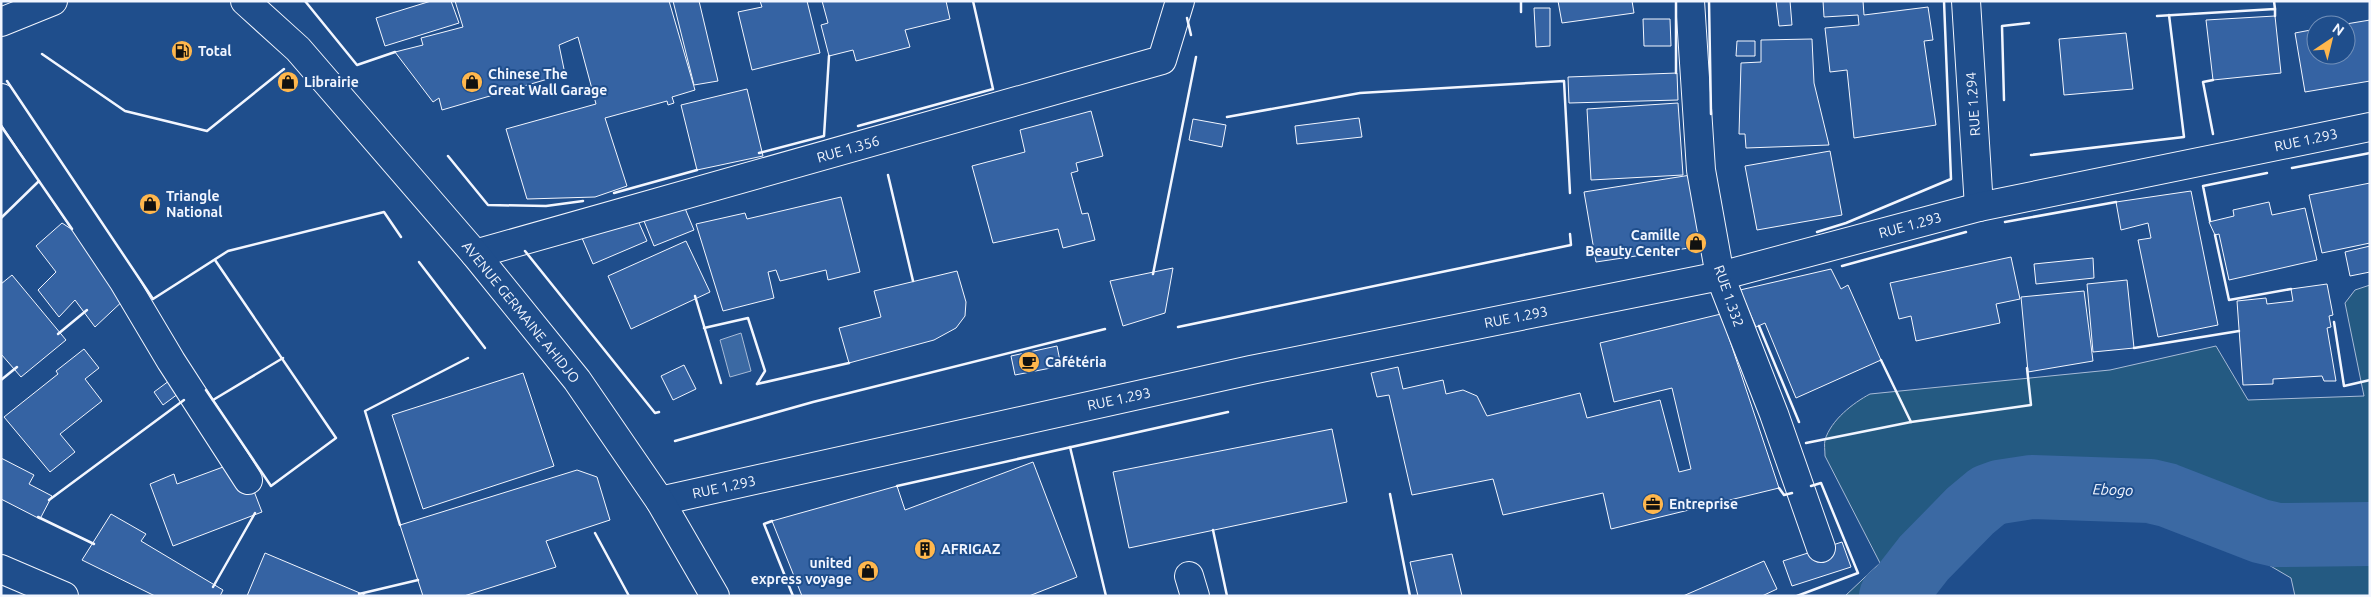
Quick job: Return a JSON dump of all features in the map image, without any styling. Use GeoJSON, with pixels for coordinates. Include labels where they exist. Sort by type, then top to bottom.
{"type":"FeatureCollection","features":[{"type":"Feature","properties":{"kind":"street"},"geometry":{"type":"LineString","coordinates":[[1,9],[10,1]]}},
{"type":"Feature","properties":{"kind":"street"},"geometry":{"type":"LineString","coordinates":[[1,22],[53,1]]}},
{"type":"Feature","properties":{"kind":"street","name":"AVENUE GERMAINE AHIDJO"},"geometry":{"type":"LineString","coordinates":[[245,1],[298,49],[475,254],[577,380],[660,501],[715,596]]}},
{"type":"Feature","properties":{"kind":"street","name":"AVENUE GERMAINE AHIDJO"},"geometry":{"type":"LineString","coordinates":[[266,1],[298,49]]}},
{"type":"Feature","properties":{"kind":"street","name":"RUE 1.356"},"geometry":{"type":"LineString","coordinates":[[475,254],[1162,60],[1180,1]]}},
{"type":"Feature","properties":{"kind":"street","name":"RUE 1.332"},"geometry":{"type":"LineString","coordinates":[[1690,1],[1701,170],[1720,276],[1774,414],[1821,548]]}},
{"type":"Feature","properties":{"kind":"street","name":"RUE 1.294"},"geometry":{"type":"LineString","coordinates":[[1966,1],[1979,207]]}},
{"type":"Feature","properties":{"kind":"street"},"geometry":{"type":"LineString","coordinates":[[1,98],[124,282],[171,361],[248,480]]}},
{"type":"Feature","properties":{"kind":"street","name":"RUE 1.293"},"geometry":{"type":"LineString","coordinates":[[660,501],[1251,370],[1720,276],[1979,207],[2370,127]]}},
{"type":"Feature","properties":{"kind":"street"},"geometry":{"type":"LineString","coordinates":[[1,569],[64,596]]}},
{"type":"Feature","properties":{"kind":"shaded area"},"geometry":{"type":"Polygon","coordinates":[[[2370,285],[2370,596],[2295,596],[2291,578],[2202,526],[2080,509],[2002,504],[1908,596],[1845,596],[1880,563],[1825,456],[1825,442],[1828,433],[1837,419],[1863,398],[1870,394],[2110,370],[2216,346],[2248,400],[2364,396],[2345,303],[2355,290],[2370,285]]]}},
{"type":"Feature","properties":{"kind":"shaded area"},"geometry":{"type":"Polygon","coordinates":[[[741,333],[751,371],[730,377],[720,340],[741,333]]]}},
{"type":"Feature","properties":{"kind":"building"},"geometry":{"type":"Polygon","coordinates":[[[431,1],[451,1],[459,23],[385,46],[376,18],[431,1]]]}},
{"type":"Feature","properties":{"kind":"building"},"geometry":{"type":"Polygon","coordinates":[[[455,1],[669,1],[695,90],[672,97],[674,103],[668,105],[667,101],[605,118],[627,186],[595,197],[527,199],[506,129],[596,104],[578,37],[559,45],[565,74],[442,110],[439,98],[433,102],[395,52],[423,45],[421,38],[463,27],[455,1]]]}},
{"type":"Feature","properties":{"kind":"building"},"geometry":{"type":"Polygon","coordinates":[[[673,1],[699,1],[718,81],[694,85],[673,1]]]}},
{"type":"Feature","properties":{"kind":"building"},"geometry":{"type":"Polygon","coordinates":[[[760,1],[807,1],[820,53],[752,70],[738,12],[762,7],[760,1]]]}},
{"type":"Feature","properties":{"kind":"building"},"geometry":{"type":"Polygon","coordinates":[[[822,1],[946,1],[950,19],[905,30],[910,47],[856,61],[853,50],[829,56],[821,25],[828,23],[822,1]]]}},
{"type":"Feature","properties":{"kind":"building"},"geometry":{"type":"Polygon","coordinates":[[[1558,1],[1632,1],[1634,13],[1562,23],[1558,1]]]}},
{"type":"Feature","properties":{"kind":"building"},"geometry":{"type":"Polygon","coordinates":[[[1776,1],[1790,1],[1792,25],[1779,26],[1776,1]]]}},
{"type":"Feature","properties":{"kind":"building"},"geometry":{"type":"Polygon","coordinates":[[[1823,1],[1863,1],[1864,15],[1928,7],[1933,40],[1924,41],[1936,125],[1854,138],[1847,70],[1830,72],[1825,28],[1859,25],[1858,15],[1824,17],[1823,1]]]}},
{"type":"Feature","properties":{"kind":"building"},"geometry":{"type":"Polygon","coordinates":[[[1534,8],[1550,8],[1550,46],[1536,47],[1534,8]]]}},
{"type":"Feature","properties":{"kind":"building"},"geometry":{"type":"Polygon","coordinates":[[[2275,16],[2281,73],[2213,80],[2206,20],[2275,16]]]}},
{"type":"Feature","properties":{"kind":"building"},"geometry":{"type":"Polygon","coordinates":[[[1643,19],[1670,19],[1671,46],[1644,46],[1643,19]]]}},
{"type":"Feature","properties":{"kind":"building"},"geometry":{"type":"Polygon","coordinates":[[[2370,20],[2370,81],[2305,92],[2295,33],[2306,31],[2306,65],[2356,65],[2356,22],[2370,20]]]}},
{"type":"Feature","properties":{"kind":"building"},"geometry":{"type":"Polygon","coordinates":[[[2126,33],[2133,89],[2064,95],[2059,39],[2126,33]]]}},
{"type":"Feature","properties":{"kind":"building"},"geometry":{"type":"Polygon","coordinates":[[[1812,39],[1814,83],[1829,145],[1746,148],[1745,134],[1739,134],[1741,63],[1761,62],[1761,40],[1812,39]]]}},
{"type":"Feature","properties":{"kind":"building"},"geometry":{"type":"Polygon","coordinates":[[[1737,41],[1755,41],[1755,56],[1736,56],[1737,41]]]}},
{"type":"Feature","properties":{"kind":"building"},"geometry":{"type":"Polygon","coordinates":[[[1677,73],[1678,100],[1569,103],[1568,77],[1677,73]]]}},
{"type":"Feature","properties":{"kind":"building"},"geometry":{"type":"Polygon","coordinates":[[[747,89],[763,156],[697,170],[681,105],[747,89]]]}},
{"type":"Feature","properties":{"kind":"building"},"geometry":{"type":"Polygon","coordinates":[[[1678,103],[1683,175],[1591,180],[1587,109],[1678,103]]]}},
{"type":"Feature","properties":{"kind":"building"},"geometry":{"type":"Polygon","coordinates":[[[1091,111],[1103,156],[1076,163],[1078,171],[1071,173],[1082,214],[1088,213],[1095,240],[1063,248],[1058,229],[993,243],[972,166],[1025,152],[1020,130],[1091,111]]]}},
{"type":"Feature","properties":{"kind":"building"},"geometry":{"type":"Polygon","coordinates":[[[1359,118],[1362,137],[1297,144],[1295,126],[1359,118]]]}},
{"type":"Feature","properties":{"kind":"building"},"geometry":{"type":"Polygon","coordinates":[[[1193,119],[1226,125],[1222,147],[1189,140],[1193,119]]]}},
{"type":"Feature","properties":{"kind":"building"},"geometry":{"type":"Polygon","coordinates":[[[1830,151],[1842,215],[1757,230],[1745,166],[1830,151]]]}},
{"type":"Feature","properties":{"kind":"building"},"geometry":{"type":"Polygon","coordinates":[[[1697,174],[1709,245],[1596,262],[1584,192],[1697,174]]]}},
{"type":"Feature","properties":{"kind":"building"},"geometry":{"type":"Polygon","coordinates":[[[2370,183],[2370,243],[2322,253],[2309,195],[2370,183]]]}},
{"type":"Feature","properties":{"kind":"building"},"geometry":{"type":"Polygon","coordinates":[[[2191,191],[2218,325],[2158,337],[2138,240],[2151,238],[2148,223],[2121,230],[2116,202],[2191,191]]]}},
{"type":"Feature","properties":{"kind":"building"},"geometry":{"type":"Polygon","coordinates":[[[841,197],[860,272],[828,280],[826,270],[780,281],[776,270],[768,272],[774,298],[723,311],[696,224],[745,213],[747,219],[841,197]]]}},
{"type":"Feature","properties":{"kind":"building"},"geometry":{"type":"Polygon","coordinates":[[[682,201],[694,230],[654,246],[642,216],[682,201]]]}},
{"type":"Feature","properties":{"kind":"building"},"geometry":{"type":"Polygon","coordinates":[[[2269,202],[2272,215],[2305,208],[2317,260],[2229,280],[2219,234],[2215,235],[2209,222],[2234,216],[2233,210],[2269,202]]]}},
{"type":"Feature","properties":{"kind":"building"},"geometry":{"type":"Polygon","coordinates":[[[636,216],[647,241],[593,264],[582,238],[636,216]]]}},
{"type":"Feature","properties":{"kind":"building"},"geometry":{"type":"Polygon","coordinates":[[[62,223],[94,244],[128,296],[95,327],[75,300],[59,317],[38,290],[56,272],[36,246],[62,223]]]}},
{"type":"Feature","properties":{"kind":"building"},"geometry":{"type":"Polygon","coordinates":[[[686,241],[710,292],[631,329],[608,276],[686,241]]]}},
{"type":"Feature","properties":{"kind":"building"},"geometry":{"type":"Polygon","coordinates":[[[2370,246],[2370,272],[2350,276],[2345,252],[2370,246]]]}},
{"type":"Feature","properties":{"kind":"building"},"geometry":{"type":"Polygon","coordinates":[[[2011,257],[2020,299],[1996,304],[2000,323],[1916,341],[1911,316],[1899,319],[1890,283],[2011,257]]]}},
{"type":"Feature","properties":{"kind":"building"},"geometry":{"type":"Polygon","coordinates":[[[2093,258],[2094,278],[2036,284],[2034,264],[2093,258]]]}},
{"type":"Feature","properties":{"kind":"building"},"geometry":{"type":"Polygon","coordinates":[[[1173,268],[1165,313],[1123,326],[1110,281],[1173,268]]]}},
{"type":"Feature","properties":{"kind":"building"},"geometry":{"type":"Polygon","coordinates":[[[1831,269],[1841,289],[1848,285],[1881,360],[1796,398],[1765,323],[1756,327],[1740,290],[1831,269]]]}},
{"type":"Feature","properties":{"kind":"building"},"geometry":{"type":"Polygon","coordinates":[[[957,271],[966,302],[965,316],[956,328],[934,340],[849,363],[839,328],[881,317],[874,291],[957,271]]]}},
{"type":"Feature","properties":{"kind":"building"},"geometry":{"type":"Polygon","coordinates":[[[12,275],[66,340],[21,377],[1,354],[1,284],[12,275]]]}},
{"type":"Feature","properties":{"kind":"building"},"geometry":{"type":"Polygon","coordinates":[[[2127,280],[2134,348],[2093,352],[2087,284],[2127,280]]]}},
{"type":"Feature","properties":{"kind":"building"},"geometry":{"type":"Polygon","coordinates":[[[2327,284],[2333,315],[2329,316],[2331,327],[2327,328],[2336,381],[2324,381],[2322,376],[2273,379],[2273,384],[2243,385],[2237,301],[2266,298],[2267,304],[2293,301],[2291,289],[2327,284]]]}},
{"type":"Feature","properties":{"kind":"building"},"geometry":{"type":"Polygon","coordinates":[[[2084,291],[2093,361],[2028,372],[2021,297],[2084,291]]]}},
{"type":"Feature","properties":{"kind":"building"},"geometry":{"type":"Polygon","coordinates":[[[1721,314],[1779,488],[1611,529],[1603,493],[1503,515],[1493,479],[1412,495],[1389,395],[1377,397],[1371,373],[1398,367],[1403,389],[1443,380],[1446,394],[1463,390],[1477,396],[1487,416],[1580,393],[1587,418],[1660,400],[1679,472],[1691,469],[1672,388],[1614,402],[1600,343],[1721,314]]]}},
{"type":"Feature","properties":{"kind":"building"},"geometry":{"type":"Polygon","coordinates":[[[1057,346],[1061,366],[1015,375],[1011,356],[1057,346]]]}},
{"type":"Feature","properties":{"kind":"building"},"geometry":{"type":"Polygon","coordinates":[[[84,349],[99,368],[85,379],[102,401],[60,434],[75,452],[50,472],[4,417],[58,374],[56,371],[84,349]]]}},
{"type":"Feature","properties":{"kind":"building"},"geometry":{"type":"Polygon","coordinates":[[[684,365],[696,389],[673,400],[661,376],[684,365]]]}},
{"type":"Feature","properties":{"kind":"building"},"geometry":{"type":"Polygon","coordinates":[[[523,373],[554,466],[423,509],[392,415],[523,373]]]}},
{"type":"Feature","properties":{"kind":"building"},"geometry":{"type":"Polygon","coordinates":[[[177,375],[186,388],[163,405],[154,392],[177,375]]]}},
{"type":"Feature","properties":{"kind":"building"},"geometry":{"type":"Polygon","coordinates":[[[1332,429],[1347,502],[1129,548],[1113,472],[1332,429]]]}},
{"type":"Feature","properties":{"kind":"building"},"geometry":{"type":"Polygon","coordinates":[[[1,458],[34,475],[29,484],[52,496],[40,519],[1,499],[1,458]]]}},
{"type":"Feature","properties":{"kind":"building"},"geometry":{"type":"Polygon","coordinates":[[[242,460],[262,512],[173,546],[150,484],[174,474],[177,484],[242,460]]]}},
{"type":"Feature","properties":{"kind":"building","name":"AFRIGAZ"},"geometry":{"type":"Polygon","coordinates":[[[1033,462],[1077,577],[1029,596],[802,596],[772,521],[897,486],[905,510],[1033,462]]]}},
{"type":"Feature","properties":{"kind":"building"},"geometry":{"type":"Polygon","coordinates":[[[577,470],[597,477],[610,520],[546,541],[556,567],[464,596],[423,596],[400,525],[577,470]]]}},
{"type":"Feature","properties":{"kind":"building"},"geometry":{"type":"Polygon","coordinates":[[[111,514],[146,534],[141,541],[223,590],[220,596],[155,596],[82,560],[111,514]]]}},
{"type":"Feature","properties":{"kind":"building"},"geometry":{"type":"Polygon","coordinates":[[[1842,542],[1851,567],[1792,586],[1783,561],[1842,542]]]}},
{"type":"Feature","properties":{"kind":"building"},"geometry":{"type":"Polygon","coordinates":[[[265,553],[367,596],[247,596],[265,553]]]}},
{"type":"Feature","properties":{"kind":"building"},"geometry":{"type":"Polygon","coordinates":[[[1452,554],[1462,596],[1418,596],[1410,562],[1452,554]]]}},
{"type":"Feature","properties":{"kind":"building"},"geometry":{"type":"Polygon","coordinates":[[[1764,561],[1777,589],[1762,596],[1683,596],[1764,561]]]}},
{"type":"Feature","properties":{"kind":"waterway","name":"Ebogo"},"geometry":{"type":"LineString","coordinates":[[1891,596],[1899,590],[1924,558],[1970,511],[1988,496],[1999,492],[2032,487],[2150,491],[2167,495],[2260,531],[2277,535],[2370,534]]}},
{"type":"Feature","properties":{"kind":"wall"},"geometry":{"type":"LineString","coordinates":[[305,1],[357,65],[395,52]]}},
{"type":"Feature","properties":{"kind":"wall"},"geometry":{"type":"LineString","coordinates":[[858,126],[993,89],[973,1]]}},
{"type":"Feature","properties":{"kind":"wall"},"geometry":{"type":"LineString","coordinates":[[1521,1],[1521,12]]}},
{"type":"Feature","properties":{"kind":"wall"},"geometry":{"type":"LineString","coordinates":[[1676,1],[1676,73]]}},
{"type":"Feature","properties":{"kind":"wall"},"geometry":{"type":"LineString","coordinates":[[1709,1],[1711,114]]}},
{"type":"Feature","properties":{"kind":"wall"},"geometry":{"type":"LineString","coordinates":[[1817,232],[1846,223],[1951,179],[1944,1]]}},
{"type":"Feature","properties":{"kind":"wall"},"geometry":{"type":"LineString","coordinates":[[2274,1],[2275,9]]}},
{"type":"Feature","properties":{"kind":"wall"},"geometry":{"type":"LineString","coordinates":[[2157,16],[2275,9],[2275,16]]}},
{"type":"Feature","properties":{"kind":"wall"},"geometry":{"type":"LineString","coordinates":[[2031,155],[2184,137],[2169,15]]}},
{"type":"Feature","properties":{"kind":"wall"},"geometry":{"type":"LineString","coordinates":[[1187,18],[1191,35]]}},
{"type":"Feature","properties":{"kind":"wall"},"geometry":{"type":"LineString","coordinates":[[2004,100],[2002,26],[2029,23]]}},
{"type":"Feature","properties":{"kind":"wall"},"geometry":{"type":"LineString","coordinates":[[42,54],[125,111],[207,131],[284,69]]}},
{"type":"Feature","properties":{"kind":"wall"},"geometry":{"type":"LineString","coordinates":[[759,153],[824,136],[829,56]]}},
{"type":"Feature","properties":{"kind":"wall"},"geometry":{"type":"LineString","coordinates":[[1153,274],[1196,57]]}},
{"type":"Feature","properties":{"kind":"wall"},"geometry":{"type":"LineString","coordinates":[[2213,80],[2203,82],[2213,134]]}},
{"type":"Feature","properties":{"kind":"wall"},"geometry":{"type":"LineString","coordinates":[[7,81],[153,299],[228,251],[384,212],[401,237]]}},
{"type":"Feature","properties":{"kind":"wall"},"geometry":{"type":"LineString","coordinates":[[1227,117],[1360,93],[1564,81],[1570,193]]}},
{"type":"Feature","properties":{"kind":"wall"},"geometry":{"type":"LineString","coordinates":[[1,126],[72,229]]}},
{"type":"Feature","properties":{"kind":"wall"},"geometry":{"type":"LineString","coordinates":[[2292,168],[2370,153]]}},
{"type":"Feature","properties":{"kind":"wall"},"geometry":{"type":"LineString","coordinates":[[448,156],[488,205],[546,206],[583,201]]}},
{"type":"Feature","properties":{"kind":"wall"},"geometry":{"type":"LineString","coordinates":[[614,193],[697,170]]}},
{"type":"Feature","properties":{"kind":"wall"},"geometry":{"type":"LineString","coordinates":[[2210,221],[2203,186],[2267,173]]}},
{"type":"Feature","properties":{"kind":"wall"},"geometry":{"type":"LineString","coordinates":[[888,175],[913,281]]}},
{"type":"Feature","properties":{"kind":"wall"},"geometry":{"type":"LineString","coordinates":[[1,218],[39,181]]}},
{"type":"Feature","properties":{"kind":"wall"},"geometry":{"type":"LineString","coordinates":[[2005,222],[2116,202]]}},
{"type":"Feature","properties":{"kind":"wall"},"geometry":{"type":"LineString","coordinates":[[1842,266],[1966,232]]}},
{"type":"Feature","properties":{"kind":"wall"},"geometry":{"type":"LineString","coordinates":[[1178,327],[1571,245],[1570,234]]}},
{"type":"Feature","properties":{"kind":"wall"},"geometry":{"type":"LineString","coordinates":[[2215,235],[2229,300],[2291,289]]}},
{"type":"Feature","properties":{"kind":"wall"},"geometry":{"type":"LineString","coordinates":[[525,251],[655,413],[659,412]]}},
{"type":"Feature","properties":{"kind":"wall"},"geometry":{"type":"LineString","coordinates":[[206,390],[271,486],[336,438],[215,260]]}},
{"type":"Feature","properties":{"kind":"wall"},"geometry":{"type":"LineString","coordinates":[[419,262],[485,348]]}},
{"type":"Feature","properties":{"kind":"wall"},"geometry":{"type":"LineString","coordinates":[[695,296],[721,383]]}},
{"type":"Feature","properties":{"kind":"wall"},"geometry":{"type":"LineString","coordinates":[[58,334],[87,310]]}},
{"type":"Feature","properties":{"kind":"wall"},"geometry":{"type":"LineString","coordinates":[[704,328],[748,318],[765,371],[757,384]]}},
{"type":"Feature","properties":{"kind":"wall"},"geometry":{"type":"LineString","coordinates":[[2334,322],[2344,386],[2370,380]]}},
{"type":"Feature","properties":{"kind":"wall"},"geometry":{"type":"LineString","coordinates":[[1759,326],[1799,422]]}},
{"type":"Feature","properties":{"kind":"wall"},"geometry":{"type":"LineString","coordinates":[[675,441],[813,402],[1105,329]]}},
{"type":"Feature","properties":{"kind":"wall"},"geometry":{"type":"LineString","coordinates":[[2134,348],[2239,331]]}},
{"type":"Feature","properties":{"kind":"wall"},"geometry":{"type":"LineString","coordinates":[[213,400],[283,358]]}},
{"type":"Feature","properties":{"kind":"wall"},"geometry":{"type":"LineString","coordinates":[[400,525],[365,411],[468,358]]}},
{"type":"Feature","properties":{"kind":"wall"},"geometry":{"type":"LineString","coordinates":[[1881,360],[1911,422]]}},
{"type":"Feature","properties":{"kind":"wall"},"geometry":{"type":"LineString","coordinates":[[757,384],[849,363]]}},
{"type":"Feature","properties":{"kind":"wall"},"geometry":{"type":"LineString","coordinates":[[1,380],[17,367]]}},
{"type":"Feature","properties":{"kind":"wall"},"geometry":{"type":"LineString","coordinates":[[1806,443],[1911,422],[2031,405],[2027,368]]}},
{"type":"Feature","properties":{"kind":"wall"},"geometry":{"type":"LineString","coordinates":[[49,500],[184,400]]}},
{"type":"Feature","properties":{"kind":"wall"},"geometry":{"type":"LineString","coordinates":[[897,486],[1228,412]]}},
{"type":"Feature","properties":{"kind":"wall"},"geometry":{"type":"LineString","coordinates":[[1070,447],[1106,596]]}},
{"type":"Feature","properties":{"kind":"wall"},"geometry":{"type":"LineString","coordinates":[[1797,596],[1858,573],[1821,483],[1811,486]]}},
{"type":"Feature","properties":{"kind":"wall"},"geometry":{"type":"LineString","coordinates":[[1779,488],[1784,495],[1792,493]]}},
{"type":"Feature","properties":{"kind":"wall"},"geometry":{"type":"LineString","coordinates":[[1390,494],[1410,596]]}},
{"type":"Feature","properties":{"kind":"wall"},"geometry":{"type":"LineString","coordinates":[[213,587],[255,513]]}},
{"type":"Feature","properties":{"kind":"wall"},"geometry":{"type":"LineString","coordinates":[[38,517],[94,544]]}},
{"type":"Feature","properties":{"kind":"wall"},"geometry":{"type":"LineString","coordinates":[[772,521],[764,524],[793,596]]}},
{"type":"Feature","properties":{"kind":"wall"},"geometry":{"type":"LineString","coordinates":[[1213,530],[1227,596]]}},
{"type":"Feature","properties":{"kind":"wall"},"geometry":{"type":"LineString","coordinates":[[595,533],[629,596]]}},
{"type":"Feature","properties":{"kind":"wall"},"geometry":{"type":"LineString","coordinates":[[359,594],[418,580]]}},
{"type":"Feature","properties":{"kind":"place","name":"Total"},"geometry":{"type":"Point","coordinates":[182,51]}},
{"type":"Feature","properties":{"kind":"place","name":"Librairie"},"geometry":{"type":"Point","coordinates":[288,82]}},
{"type":"Feature","properties":{"kind":"place","name":"Chinese The Great Wall Garage"},"geometry":{"type":"Point","coordinates":[472,82]}},
{"type":"Feature","properties":{"kind":"place","name":"Triangle National"},"geometry":{"type":"Point","coordinates":[150,204]}},
{"type":"Feature","properties":{"kind":"place","name":"Camille Beauty Center"},"geometry":{"type":"Point","coordinates":[1696,243]}},
{"type":"Feature","properties":{"kind":"place","name":"Cafétéria"},"geometry":{"type":"Point","coordinates":[1029,362]}},
{"type":"Feature","properties":{"kind":"place","name":"Entreprise"},"geometry":{"type":"Point","coordinates":[1653,504]}},
{"type":"Feature","properties":{"kind":"place","name":"AFRIGAZ"},"geometry":{"type":"Point","coordinates":[925,549]}},
{"type":"Feature","properties":{"kind":"place","name":"united express voyage"},"geometry":{"type":"Point","coordinates":[868,571]}}]}
